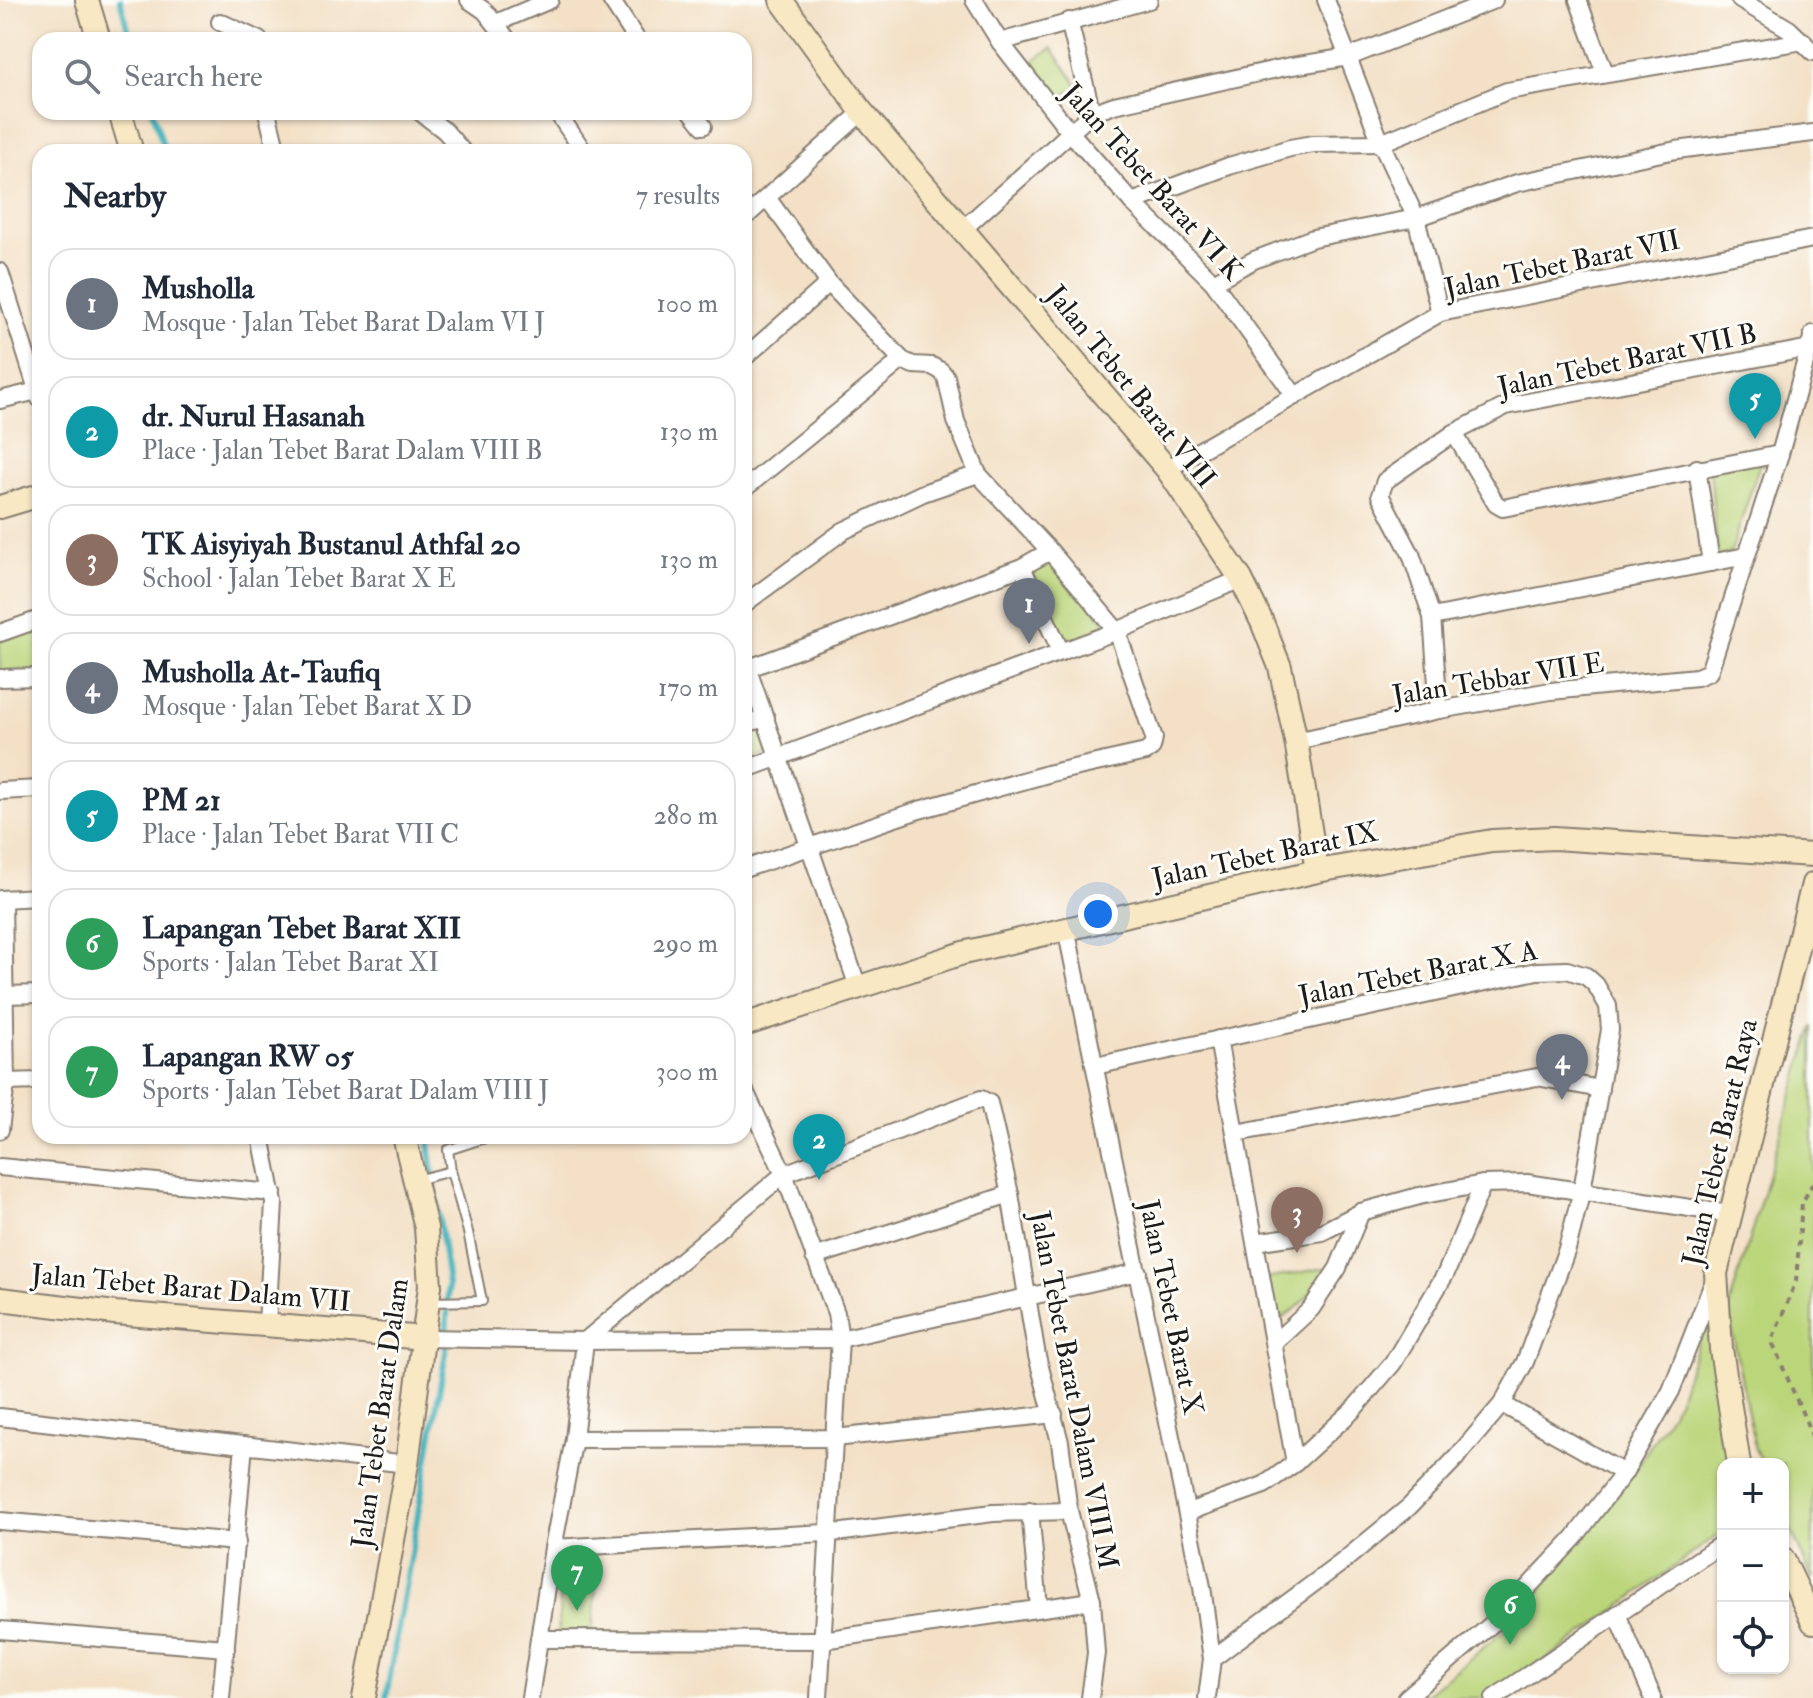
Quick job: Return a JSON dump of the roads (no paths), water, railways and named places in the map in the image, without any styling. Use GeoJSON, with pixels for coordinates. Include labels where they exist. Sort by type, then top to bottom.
{"type":"FeatureCollection","features":[{"type":"Feature","properties":{"kind":"street"},"geometry":{"type":"LineString","coordinates":[[87,0],[97,32]]}},
{"type":"Feature","properties":{"kind":"street"},"geometry":{"type":"LineString","coordinates":[[469,0],[485,11],[502,32]]}},
{"type":"Feature","properties":{"kind":"street"},"geometry":{"type":"LineString","coordinates":[[496,23],[550,0]]}},
{"type":"Feature","properties":{"kind":"street"},"geometry":{"type":"LineString","coordinates":[[611,0],[632,32]]}},
{"type":"Feature","properties":{"kind":"street","name":"Jalan Tebet Barat VIII"},"geometry":{"type":"LineString","coordinates":[[781,0],[862,112],[1167,469],[1241,579],[1280,667],[1296,741],[1317,871]]}},
{"type":"Feature","properties":{"kind":"street","name":"Jalan Tebet Barat VI K"},"geometry":{"type":"LineString","coordinates":[[974,0],[1000,42],[1070,132],[1132,202],[1213,282],[1295,396]]}},
{"type":"Feature","properties":{"kind":"street"},"geometry":{"type":"LineString","coordinates":[[1000,42],[1149,0]]}},
{"type":"Feature","properties":{"kind":"street"},"geometry":{"type":"LineString","coordinates":[[1326,0],[1381,143],[1416,218],[1440,313]]}},
{"type":"Feature","properties":{"kind":"street"},"geometry":{"type":"LineString","coordinates":[[963,229],[1092,113],[1114,105],[1286,67],[1349,57],[1494,0]]}},
{"type":"Feature","properties":{"kind":"street"},"geometry":{"type":"LineString","coordinates":[[1578,0],[1605,73]]}},
{"type":"Feature","properties":{"kind":"street"},"geometry":{"type":"LineString","coordinates":[[1740,0],[1789,29],[1808,46]]}},
{"type":"Feature","properties":{"kind":"street"},"geometry":{"type":"LineString","coordinates":[[1069,21],[1092,113]]}},
{"type":"Feature","properties":{"kind":"street"},"geometry":{"type":"LineString","coordinates":[[220,22],[242,32]]}},
{"type":"Feature","properties":{"kind":"street"},"geometry":{"type":"LineString","coordinates":[[1132,202],[1229,166],[1290,148],[1313,144],[1381,143],[1507,91],[1605,73],[1808,46]]}},
{"type":"Feature","properties":{"kind":"street"},"geometry":{"type":"LineString","coordinates":[[752,212],[862,112]]}},
{"type":"Feature","properties":{"kind":"street"},"geometry":{"type":"LineString","coordinates":[[122,120],[130,144]]}},
{"type":"Feature","properties":{"kind":"street"},"geometry":{"type":"LineString","coordinates":[[269,120],[275,144]]}},
{"type":"Feature","properties":{"kind":"street"},"geometry":{"type":"LineString","coordinates":[[431,120],[456,144]]}},
{"type":"Feature","properties":{"kind":"street"},"geometry":{"type":"LineString","coordinates":[[562,120],[579,144]]}},
{"type":"Feature","properties":{"kind":"street"},"geometry":{"type":"LineString","coordinates":[[698,120],[703,126]]}},
{"type":"Feature","properties":{"kind":"street"},"geometry":{"type":"LineString","coordinates":[[1213,282],[1254,260],[1313,238],[1416,218],[1517,183],[1676,150],[1813,133]]}},
{"type":"Feature","properties":{"kind":"street"},"geometry":{"type":"LineString","coordinates":[[752,866],[934,806],[1051,773],[1146,752],[1152,747],[1154,738],[1117,631],[1050,551],[978,474],[956,421],[946,377],[932,366],[913,365],[902,360],[829,283],[768,199]]}},
{"type":"Feature","properties":{"kind":"street"},"geometry":{"type":"LineString","coordinates":[[1810,240],[1813,258]]}},
{"type":"Feature","properties":{"kind":"street","name":"Jalan Tebet Barat VII"},"geometry":{"type":"LineString","coordinates":[[1167,469],[1440,313],[1810,240]]}},
{"type":"Feature","properties":{"kind":"street"},"geometry":{"type":"LineString","coordinates":[[0,272],[3,291],[32,377]]}},
{"type":"Feature","properties":{"kind":"street"},"geometry":{"type":"LineString","coordinates":[[752,351],[829,283]]}},
{"type":"Feature","properties":{"kind":"street"},"geometry":{"type":"LineString","coordinates":[[1439,710],[1432,617],[1746,556],[1780,454],[1811,341]]}},
{"type":"Feature","properties":{"kind":"street","name":"Jalan Tebet Barat VII B"},"geometry":{"type":"LineString","coordinates":[[1432,617],[1411,554],[1380,495],[1385,481],[1454,433],[1506,406],[1811,341]]}},
{"type":"Feature","properties":{"kind":"street"},"geometry":{"type":"LineString","coordinates":[[752,482],[902,360]]}},
{"type":"Feature","properties":{"kind":"street"},"geometry":{"type":"LineString","coordinates":[[0,400],[32,396]]}},
{"type":"Feature","properties":{"kind":"street"},"geometry":{"type":"LineString","coordinates":[[1454,433],[1496,504],[1503,508],[1780,454]]}},
{"type":"Feature","properties":{"kind":"street"},"geometry":{"type":"LineString","coordinates":[[1697,468],[1711,563]]}},
{"type":"Feature","properties":{"kind":"street"},"geometry":{"type":"LineString","coordinates":[[752,598],[843,531],[923,493],[978,474]]}},
{"type":"Feature","properties":{"kind":"street"},"geometry":{"type":"LineString","coordinates":[[0,507],[32,497]]}},
{"type":"Feature","properties":{"kind":"street"},"geometry":{"type":"LineString","coordinates":[[752,661],[1022,567],[1050,551]]}},
{"type":"Feature","properties":{"kind":"street","name":"Jalan Tebbar VII E"},"geometry":{"type":"LineString","coordinates":[[1296,741],[1439,710],[1551,691],[1697,677],[1709,672],[1746,556]]}},
{"type":"Feature","properties":{"kind":"street"},"geometry":{"type":"LineString","coordinates":[[1022,567],[1061,652]]}},
{"type":"Feature","properties":{"kind":"street"},"geometry":{"type":"LineString","coordinates":[[752,767],[1117,631],[1241,579]]}},
{"type":"Feature","properties":{"kind":"street"},"geometry":{"type":"LineString","coordinates":[[0,633],[32,622]]}},
{"type":"Feature","properties":{"kind":"street"},"geometry":{"type":"LineString","coordinates":[[0,678],[32,677]]}},
{"type":"Feature","properties":{"kind":"street"},"geometry":{"type":"LineString","coordinates":[[752,680],[858,987]]}},
{"type":"Feature","properties":{"kind":"street"},"geometry":{"type":"LineString","coordinates":[[752,722],[766,718]]}},
{"type":"Feature","properties":{"kind":"street"},"geometry":{"type":"LineString","coordinates":[[0,791],[32,789]]}},
{"type":"Feature","properties":{"kind":"street","name":"Jalan Tebet Barat IX"},"geometry":{"type":"LineString","coordinates":[[752,1022],[963,953],[1317,871],[1492,841],[1554,838],[1813,855]]}},
{"type":"Feature","properties":{"kind":"street","name":"Jalan Tebet Barat Raya"},"geometry":{"type":"LineString","coordinates":[[1738,1458],[1721,1349],[1716,1273],[1813,884]]}},
{"type":"Feature","properties":{"kind":"street"},"geometry":{"type":"LineString","coordinates":[[0,1130],[6,1082],[2,899],[32,897]]}},
{"type":"Feature","properties":{"kind":"street","name":"Jalan Tebet Barat X"},"geometry":{"type":"LineString","coordinates":[[1066,928],[1205,1601],[1212,1659],[1207,1698]]}},
{"type":"Feature","properties":{"kind":"street","name":"Jalan Tebet Barat X A"},"geometry":{"type":"LineString","coordinates":[[1095,1066],[1513,975],[1567,970],[1586,976],[1596,985],[1608,1006],[1607,1054],[1582,1190],[1567,1249],[1525,1362],[1502,1404],[1409,1507],[1341,1563],[1212,1659]]}},
{"type":"Feature","properties":{"kind":"street"},"geometry":{"type":"LineString","coordinates":[[5,995],[32,994]]}},
{"type":"Feature","properties":{"kind":"street"},"geometry":{"type":"LineString","coordinates":[[1218,1039],[1295,1463]]}},
{"type":"Feature","properties":{"kind":"street"},"geometry":{"type":"LineString","coordinates":[[1236,1133],[1537,1077],[1600,1089]]}},
{"type":"Feature","properties":{"kind":"street"},"geometry":{"type":"LineString","coordinates":[[6,1082],[32,1081]]}},
{"type":"Feature","properties":{"kind":"street","name":"Jalan Tebet Barat Dalam VIII M"},"geometry":{"type":"LineString","coordinates":[[784,1174],[981,1099],[989,1103],[1010,1194],[1037,1356],[1054,1414],[1069,1511],[1092,1601],[1096,1653],[1090,1698]]}},
{"type":"Feature","properties":{"kind":"street"},"geometry":{"type":"LineString","coordinates":[[752,1106],[784,1174],[836,1313],[840,1339],[819,1698]]}},
{"type":"Feature","properties":{"kind":"street"},"geometry":{"type":"LineString","coordinates":[[263,1144],[273,1193],[267,1324]]}},
{"type":"Feature","properties":{"kind":"street","name":"Jalan Tebet Barat Dalam"},"geometry":{"type":"LineString","coordinates":[[364,1698],[407,1464],[430,1286],[426,1228],[415,1180],[412,1144]]}},
{"type":"Feature","properties":{"kind":"street"},"geometry":{"type":"LineString","coordinates":[[0,1167],[273,1193]]}},
{"type":"Feature","properties":{"kind":"street"},"geometry":{"type":"LineString","coordinates":[[530,1698],[553,1548],[574,1439],[585,1341],[784,1174]]}},
{"type":"Feature","properties":{"kind":"street"},"geometry":{"type":"LineString","coordinates":[[1255,1242],[1322,1232],[1361,1212],[1419,1196],[1483,1184],[1527,1183],[1729,1214]]}},
{"type":"Feature","properties":{"kind":"street"},"geometry":{"type":"LineString","coordinates":[[1188,1512],[1264,1485],[1295,1463],[1352,1411],[1393,1363],[1446,1273],[1483,1184]]}},
{"type":"Feature","properties":{"kind":"street"},"geometry":{"type":"LineString","coordinates":[[814,1257],[1010,1194]]}},
{"type":"Feature","properties":{"kind":"street"},"geometry":{"type":"LineString","coordinates":[[1274,1343],[1318,1299],[1338,1268],[1361,1212]]}},
{"type":"Feature","properties":{"kind":"street"},"geometry":{"type":"LineString","coordinates":[[425,1338],[585,1341],[840,1339],[1138,1272]]}},
{"type":"Feature","properties":{"kind":"street"},"geometry":{"type":"LineString","coordinates":[[1406,1698],[1499,1618],[1574,1538],[1624,1473],[1671,1391],[1716,1273]]}},
{"type":"Feature","properties":{"kind":"street","name":"Jalan Tebet Barat Dalam VII"},"geometry":{"type":"LineString","coordinates":[[0,1299],[115,1313],[425,1338]]}},
{"type":"Feature","properties":{"kind":"street"},"geometry":{"type":"LineString","coordinates":[[1502,1404],[1624,1473]]}},
{"type":"Feature","properties":{"kind":"street"},"geometry":{"type":"LineString","coordinates":[[574,1439],[835,1438],[1054,1414]]}},
{"type":"Feature","properties":{"kind":"street"},"geometry":{"type":"LineString","coordinates":[[0,1417],[407,1464]]}},
{"type":"Feature","properties":{"kind":"street"},"geometry":{"type":"LineString","coordinates":[[221,1698],[244,1445]]}},
{"type":"Feature","properties":{"kind":"street"},"geometry":{"type":"LineString","coordinates":[[553,1548],[827,1533],[1030,1511],[1069,1511]]}},
{"type":"Feature","properties":{"kind":"street"},"geometry":{"type":"LineString","coordinates":[[1030,1511],[1039,1607]]}},
{"type":"Feature","properties":{"kind":"street"},"geometry":{"type":"LineString","coordinates":[[0,1521],[237,1542]]}},
{"type":"Feature","properties":{"kind":"street"},"geometry":{"type":"LineString","coordinates":[[1494,1698],[1717,1547]]}},
{"type":"Feature","properties":{"kind":"street"},"geometry":{"type":"LineString","coordinates":[[1789,1572],[1813,1622]]}},
{"type":"Feature","properties":{"kind":"street"},"geometry":{"type":"LineString","coordinates":[[539,1639],[822,1640],[1092,1601]]}},
{"type":"Feature","properties":{"kind":"street"},"geometry":{"type":"LineString","coordinates":[[1617,1614],[1653,1698]]}},
{"type":"Feature","properties":{"kind":"street"},"geometry":{"type":"LineString","coordinates":[[0,1630],[226,1648]]}},
{"type":"Feature","properties":{"kind":"lane"},"geometry":{"type":"LineString","coordinates":[[428,1302],[482,1301],[448,1150],[466,1144]]}},
{"type":"Feature","properties":{"kind":"lane"},"geometry":{"type":"LineString","coordinates":[[415,1180],[451,1171]]}},
{"type":"Feature","properties":{"kind":"waterway"},"geometry":{"type":"LineString","coordinates":[[120,0],[129,32]]}},
{"type":"Feature","properties":{"kind":"waterway"},"geometry":{"type":"LineString","coordinates":[[155,120],[163,144]]}},
{"type":"Feature","properties":{"kind":"waterway"},"geometry":{"type":"LineString","coordinates":[[386,1698],[446,1352],[448,1284],[429,1144]]}},
{"type":"Feature","properties":{"kind":"place","name":"PM 21"},"geometry":{"type":"Point","coordinates":[1755,439]}},
{"type":"Feature","properties":{"kind":"place","name":"Musholla"},"geometry":{"type":"Point","coordinates":[1029,644]}},
{"type":"Feature","properties":{"kind":"place","name":"Musholla At-Taufiq"},"geometry":{"type":"Point","coordinates":[1562,1100]}},
{"type":"Feature","properties":{"kind":"place","name":"dr. Nurul Hasanah"},"geometry":{"type":"Point","coordinates":[819,1180]}},
{"type":"Feature","properties":{"kind":"place","name":"TK Aisyiyah Bustanul Athfal 20"},"geometry":{"type":"Point","coordinates":[1297,1253]}},
{"type":"Feature","properties":{"kind":"place","name":"Lapangan RW 05"},"geometry":{"type":"Point","coordinates":[577,1611]}},
{"type":"Feature","properties":{"kind":"place","name":"Lapangan Tebet Barat XII"},"geometry":{"type":"Point","coordinates":[1510,1645]}}]}
